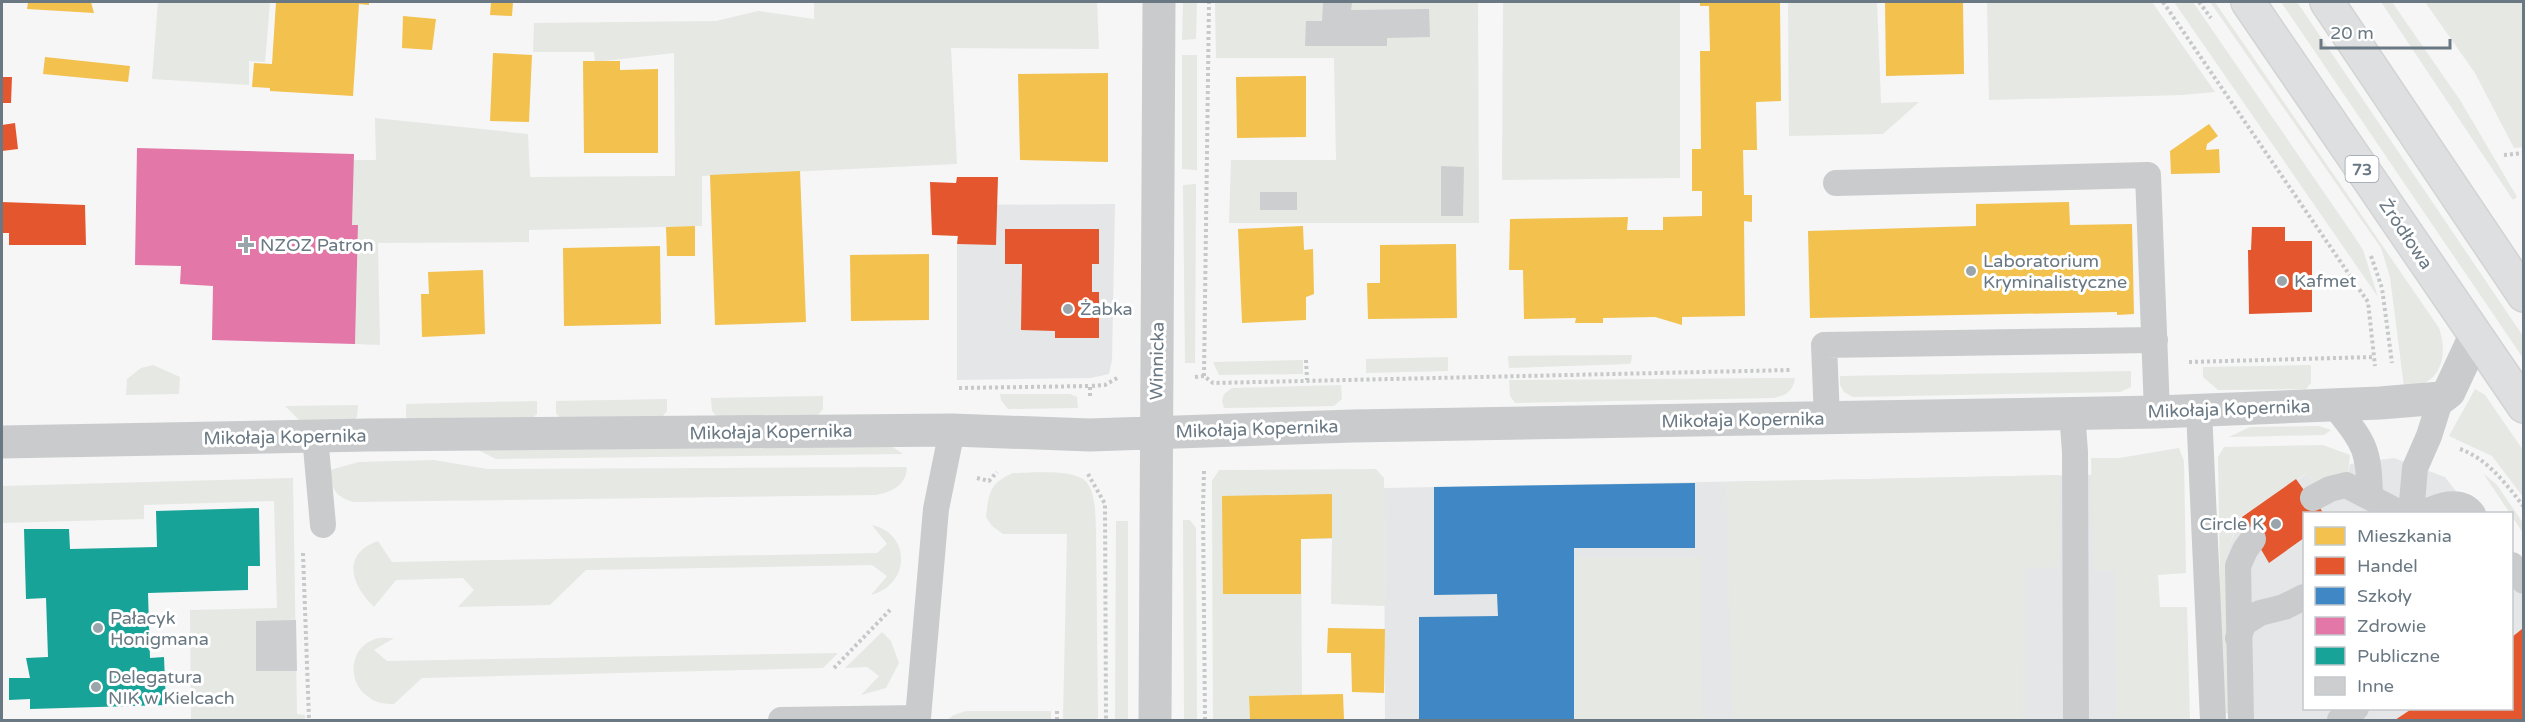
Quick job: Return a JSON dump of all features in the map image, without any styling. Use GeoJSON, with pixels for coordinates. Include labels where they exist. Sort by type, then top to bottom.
{"type":"FeatureCollection","features":[{"type":"Feature","properties":{"kind":"main road","name":"Źródłowa"},"geometry":{"type":"LineString","coordinates":[[2248,2],[2523,406]]}},
{"type":"Feature","properties":{"kind":"main road"},"geometry":{"type":"LineString","coordinates":[[2326,2],[2523,295]]}},
{"type":"Feature","properties":{"kind":"street","name":"Winnicka"},"geometry":{"type":"LineString","coordinates":[[1155,720],[1159,2]]}},
{"type":"Feature","properties":{"kind":"street"},"geometry":{"type":"LineString","coordinates":[[2441,398],[2449,392],[2475,336]]}},
{"type":"Feature","properties":{"kind":"street","name":"Mikołaja Kopernika"},"geometry":{"type":"LineString","coordinates":[[2,442],[315,436],[952,430],[1090,435],[2072,412],[2157,412],[2441,398]]}},
{"type":"Feature","properties":{"kind":"lane"},"geometry":{"type":"LineString","coordinates":[[1836,183],[2148,175],[2157,412]]}},
{"type":"Feature","properties":{"kind":"lane"},"geometry":{"type":"LineString","coordinates":[[1827,419],[1824,345],[2155,352]]}},
{"type":"Feature","properties":{"kind":"lane"},"geometry":{"type":"LineString","coordinates":[[2441,398],[2429,436],[2415,468],[2424,512],[2454,504],[2469,508],[2472,512]]}},
{"type":"Feature","properties":{"kind":"lane"},"geometry":{"type":"LineString","coordinates":[[2334,405],[2360,437],[2369,460],[2370,497]]}},
{"type":"Feature","properties":{"kind":"lane"},"geometry":{"type":"LineString","coordinates":[[2199,410],[2210,697],[2213,720]]}},
{"type":"Feature","properties":{"kind":"lane"},"geometry":{"type":"LineString","coordinates":[[2072,412],[2076,720]]}},
{"type":"Feature","properties":{"kind":"lane"},"geometry":{"type":"LineString","coordinates":[[781,720],[917,719],[936,509],[952,430]]}},
{"type":"Feature","properties":{"kind":"lane"},"geometry":{"type":"LineString","coordinates":[[315,436],[323,525]]}},
{"type":"Feature","properties":{"kind":"lane"},"geometry":{"type":"LineString","coordinates":[[2313,498],[2330,489],[2346,485],[2400,512]]}},
{"type":"Feature","properties":{"kind":"lane"},"geometry":{"type":"LineString","coordinates":[[2241,720],[2238,566],[2253,538]]}},
{"type":"Feature","properties":{"kind":"lane"},"geometry":{"type":"LineString","coordinates":[[2513,568],[2523,580]]}},
{"type":"Feature","properties":{"kind":"lane"},"geometry":{"type":"LineString","coordinates":[[2238,638],[2244,623],[2260,613],[2284,608],[2303,599]]}},
{"type":"Feature","properties":{"kind":"lane"},"geometry":{"type":"LineString","coordinates":[[2340,720],[2353,710]]}},
{"type":"Feature","properties":{"kind":"path"},"geometry":{"type":"LineString","coordinates":[[1204,376],[1209,2]]}},
{"type":"Feature","properties":{"kind":"path"},"geometry":{"type":"LineString","coordinates":[[2163,2],[2368,302],[2375,367]]}},
{"type":"Feature","properties":{"kind":"path"},"geometry":{"type":"LineString","coordinates":[[2199,2],[2213,21]]}},
{"type":"Feature","properties":{"kind":"path"},"geometry":{"type":"LineString","coordinates":[[2504,155],[2523,153]]}},
{"type":"Feature","properties":{"kind":"path"},"geometry":{"type":"LineString","coordinates":[[2369,250],[2382,288],[2393,369]]}},
{"type":"Feature","properties":{"kind":"path"},"geometry":{"type":"LineString","coordinates":[[2155,352],[2374,357]]}},
{"type":"Feature","properties":{"kind":"path"},"geometry":{"type":"LineString","coordinates":[[1306,360],[1306,380]]}},
{"type":"Feature","properties":{"kind":"path"},"geometry":{"type":"LineString","coordinates":[[1192,377],[1204,376],[1213,383],[1824,369]]}},
{"type":"Feature","properties":{"kind":"path"},"geometry":{"type":"LineString","coordinates":[[1090,407],[1090,386],[1105,385],[1124,374]]}},
{"type":"Feature","properties":{"kind":"path"},"geometry":{"type":"LineString","coordinates":[[2456,447],[2468,452],[2496,472],[2523,507]]}},
{"type":"Feature","properties":{"kind":"path"},"geometry":{"type":"LineString","coordinates":[[1205,469],[1203,507],[1205,720]]}},
{"type":"Feature","properties":{"kind":"path"},"geometry":{"type":"LineString","coordinates":[[1087,472],[1105,504],[1106,720]]}},
{"type":"Feature","properties":{"kind":"path"},"geometry":{"type":"LineString","coordinates":[[303,544],[309,720]]}},
{"type":"Feature","properties":{"kind":"path"},"geometry":{"type":"LineString","coordinates":[[834,668],[890,610]]}},
{"type":"Feature","properties":{"kind":"path"},"geometry":{"type":"LineString","coordinates":[[1057,711],[1057,720]]}},
{"type":"Feature","properties":{"kind":"shaded area"},"geometry":{"type":"Polygon","coordinates":[[[158,2],[270,2],[265,62],[249,61],[249,85],[152,79],[158,2]]]}},
{"type":"Feature","properties":{"kind":"shaded area"},"geometry":{"type":"Polygon","coordinates":[[[1097,2],[1099,49],[951,48],[957,164],[702,176],[702,226],[529,230],[529,242],[378,243],[380,345],[355,344],[358,226],[352,225],[353,160],[376,160],[375,118],[528,134],[530,177],[675,176],[674,53],[595,62],[594,52],[533,52],[534,23],[716,21],[758,11],[814,19],[814,3],[1097,2]]]}},
{"type":"Feature","properties":{"kind":"shaded area"},"geometry":{"type":"Polygon","coordinates":[[[1183,2],[1197,2],[1196,39],[1182,40],[1183,2]]]}},
{"type":"Feature","properties":{"kind":"shaded area"},"geometry":{"type":"Polygon","coordinates":[[[1215,2],[1478,2],[1479,223],[1229,223],[1231,160],[1336,160],[1334,58],[1216,58],[1215,2]]]}},
{"type":"Feature","properties":{"kind":"shaded area"},"geometry":{"type":"Polygon","coordinates":[[[1503,2],[1680,2],[1680,178],[1502,180],[1503,2]]]}},
{"type":"Feature","properties":{"kind":"shaded area"},"geometry":{"type":"Polygon","coordinates":[[[1788,2],[1877,2],[1881,103],[1919,102],[1883,134],[1789,136],[1788,2]]]}},
{"type":"Feature","properties":{"kind":"shaded area"},"geometry":{"type":"Polygon","coordinates":[[[1987,2],[2152,2],[2215,92],[2182,95],[1989,100],[1987,2]]]}},
{"type":"Feature","properties":{"kind":"shaded area"},"geometry":{"type":"Polygon","coordinates":[[[2174,2],[2193,2],[2363,250],[2378,297],[2174,2]]]}},
{"type":"Feature","properties":{"kind":"shaded area"},"geometry":{"type":"Polygon","coordinates":[[[2210,2],[2215,2],[2439,328],[2442,339],[2442,360],[2434,376],[2426,382],[2404,387],[2390,277],[2381,248],[2210,2]]]}},
{"type":"Feature","properties":{"kind":"shaded area"},"geometry":{"type":"Polygon","coordinates":[[[2281,2],[2297,2],[2523,336],[2523,358],[2281,2]]]}},
{"type":"Feature","properties":{"kind":"shaded area"},"geometry":{"type":"Polygon","coordinates":[[[2381,2],[2392,2],[2460,100],[2517,197],[2513,200],[2381,2]]]}},
{"type":"Feature","properties":{"kind":"shaded area"},"geometry":{"type":"Polygon","coordinates":[[[2425,2],[2523,2],[2523,147],[2514,148],[2475,73],[2425,2]]]}},
{"type":"Feature","properties":{"kind":"shaded area"},"geometry":{"type":"Polygon","coordinates":[[[1182,55],[1197,55],[1197,170],[1182,169],[1182,55]]]}},
{"type":"Feature","properties":{"kind":"shaded area"},"geometry":{"type":"Polygon","coordinates":[[[1196,184],[1195,363],[1185,363],[1183,185],[1196,184]]]}},
{"type":"Feature","properties":{"kind":"shaded area"},"geometry":{"type":"Polygon","coordinates":[[[1115,204],[1112,360],[1109,374],[1091,378],[957,380],[957,205],[1115,204]]]}},
{"type":"Feature","properties":{"kind":"shaded area"},"geometry":{"type":"Polygon","coordinates":[[[1632,355],[1631,363],[1628,364],[1509,368],[1508,356],[1632,355]]]}},
{"type":"Feature","properties":{"kind":"shaded area"},"geometry":{"type":"Polygon","coordinates":[[[1448,357],[1448,371],[1366,373],[1366,359],[1448,357]]]}},
{"type":"Feature","properties":{"kind":"shaded area"},"geometry":{"type":"Polygon","coordinates":[[[1303,360],[1303,374],[1219,375],[1213,362],[1303,360]]]}},
{"type":"Feature","properties":{"kind":"shaded area"},"geometry":{"type":"Polygon","coordinates":[[[153,365],[180,377],[179,394],[126,395],[127,379],[141,368],[153,365]]]}},
{"type":"Feature","properties":{"kind":"shaded area"},"geometry":{"type":"Polygon","coordinates":[[[2311,365],[2311,383],[2306,389],[2218,390],[2203,377],[2203,367],[2311,365]]]}},
{"type":"Feature","properties":{"kind":"shaded area"},"geometry":{"type":"Polygon","coordinates":[[[2131,371],[2131,387],[2120,392],[1853,397],[1844,392],[1840,385],[1840,376],[2131,371]]]}},
{"type":"Feature","properties":{"kind":"shaded area"},"geometry":{"type":"Polygon","coordinates":[[[1795,378],[1789,392],[1774,398],[1515,403],[1510,396],[1509,380],[1795,378]]]}},
{"type":"Feature","properties":{"kind":"shaded area"},"geometry":{"type":"Polygon","coordinates":[[[1341,385],[1342,399],[1334,406],[1224,408],[1222,401],[1224,394],[1232,388],[1341,385]]]}},
{"type":"Feature","properties":{"kind":"shaded area"},"geometry":{"type":"Polygon","coordinates":[[[2475,389],[2485,395],[2523,450],[2523,497],[2492,456],[2449,436],[2475,389]]]}},
{"type":"Feature","properties":{"kind":"shaded area"},"geometry":{"type":"Polygon","coordinates":[[[1000,394],[1070,394],[1077,397],[1078,408],[1008,409],[1001,400],[1000,394]]]}},
{"type":"Feature","properties":{"kind":"shaded area"},"geometry":{"type":"Polygon","coordinates":[[[823,396],[823,409],[818,415],[717,417],[712,411],[711,398],[823,396]]]}},
{"type":"Feature","properties":{"kind":"shaded area"},"geometry":{"type":"Polygon","coordinates":[[[667,399],[667,411],[662,417],[562,419],[556,414],[556,401],[667,399]]]}},
{"type":"Feature","properties":{"kind":"shaded area"},"geometry":{"type":"Polygon","coordinates":[[[537,401],[537,414],[531,419],[414,422],[406,417],[406,404],[537,401]]]}},
{"type":"Feature","properties":{"kind":"shaded area"},"geometry":{"type":"Polygon","coordinates":[[[358,405],[357,417],[351,423],[304,425],[285,406],[358,405]]]}},
{"type":"Feature","properties":{"kind":"shaded area"},"geometry":{"type":"Polygon","coordinates":[[[2319,426],[2331,430],[2324,435],[2229,437],[2250,427],[2319,426]]]}},
{"type":"Feature","properties":{"kind":"shaded area"},"geometry":{"type":"Polygon","coordinates":[[[2323,445],[2350,455],[2348,473],[2338,481],[2317,488],[2305,474],[2241,517],[2227,549],[2230,714],[2222,712],[2218,457],[2224,447],[2323,445]]]}},
{"type":"Feature","properties":{"kind":"shaded area"},"geometry":{"type":"Polygon","coordinates":[[[891,446],[903,454],[496,459],[476,449],[891,446]]]}},
{"type":"Feature","properties":{"kind":"shaded area"},"geometry":{"type":"Polygon","coordinates":[[[2179,448],[2184,461],[2186,573],[2158,575],[2160,607],[2187,607],[2190,720],[2116,720],[2115,571],[2094,570],[2091,458],[2119,458],[2179,448]]]}},
{"type":"Feature","properties":{"kind":"shaded area","name":"Circle K"},"geometry":{"type":"Polygon","coordinates":[[[2394,458],[2445,477],[2472,512],[2303,512],[2303,710],[2513,710],[2513,565],[2523,580],[2523,720],[2232,720],[2230,714],[2227,549],[2242,517],[2306,474],[2317,488],[2348,473],[2350,464],[2394,458]]]}},
{"type":"Feature","properties":{"kind":"shaded area"},"geometry":{"type":"Polygon","coordinates":[[[434,460],[487,469],[907,467],[904,479],[897,487],[875,495],[353,502],[338,494],[331,482],[330,470],[359,462],[434,460]]]}},
{"type":"Feature","properties":{"kind":"shaded area"},"geometry":{"type":"Polygon","coordinates":[[[1376,469],[1384,478],[1385,606],[1331,604],[1332,539],[1301,539],[1302,695],[1249,696],[1250,720],[1213,720],[1212,481],[1219,470],[1376,469]]]}},
{"type":"Feature","properties":{"kind":"shaded area"},"geometry":{"type":"Polygon","coordinates":[[[1013,473],[1068,474],[1083,479],[1091,489],[1096,533],[1098,718],[1093,720],[1063,720],[1067,534],[1003,534],[992,526],[986,517],[988,502],[995,485],[1013,473]]]}},
{"type":"Feature","properties":{"kind":"shaded area"},"geometry":{"type":"Polygon","coordinates":[[[2483,473],[2497,485],[2523,523],[2523,533],[2513,518],[2513,512],[2509,512],[2483,473]]]}},
{"type":"Feature","properties":{"kind":"shaded area"},"geometry":{"type":"Polygon","coordinates":[[[2134,474],[2136,720],[1385,720],[1384,488],[2134,474]]]}},
{"type":"Feature","properties":{"kind":"shaded area"},"geometry":{"type":"Polygon","coordinates":[[[2059,475],[2059,567],[2025,568],[2023,720],[1732,720],[1726,482],[2059,475]]]}},
{"type":"Feature","properties":{"kind":"shaded area"},"geometry":{"type":"Polygon","coordinates":[[[293,478],[297,714],[305,715],[305,720],[191,720],[190,610],[277,608],[274,501],[144,505],[144,519],[2,523],[2,486],[293,478]]]}},
{"type":"Feature","properties":{"kind":"shaded area"},"geometry":{"type":"Polygon","coordinates":[[[1183,520],[1190,520],[1196,528],[1197,720],[1184,720],[1183,520]]]}},
{"type":"Feature","properties":{"kind":"shaded area"},"geometry":{"type":"Polygon","coordinates":[[[1116,521],[1128,521],[1128,720],[1115,720],[1116,521]]]}},
{"type":"Feature","properties":{"kind":"shaded area"},"geometry":{"type":"Polygon","coordinates":[[[872,525],[885,530],[894,538],[900,548],[901,560],[899,571],[893,581],[884,589],[871,595],[887,576],[872,565],[586,570],[550,605],[458,607],[474,590],[463,578],[396,580],[374,607],[355,580],[354,571],[354,562],[359,554],[366,547],[378,541],[392,562],[877,553],[887,544],[872,525]]]}},
{"type":"Feature","properties":{"kind":"shaded area"},"geometry":{"type":"Polygon","coordinates":[[[1574,557],[1700,557],[1703,720],[1574,720],[1574,557]]]}},
{"type":"Feature","properties":{"kind":"shaded area"},"geometry":{"type":"Polygon","coordinates":[[[882,632],[891,641],[899,663],[886,688],[861,695],[879,676],[867,667],[845,668],[882,632]]]}},
{"type":"Feature","properties":{"kind":"shaded area"},"geometry":{"type":"Polygon","coordinates":[[[377,638],[394,638],[374,650],[387,661],[838,653],[823,668],[422,678],[394,704],[376,702],[361,690],[356,682],[354,665],[356,657],[366,643],[377,638]]]}},
{"type":"Feature","properties":{"kind":"shaded area"},"geometry":{"type":"Polygon","coordinates":[[[966,711],[1051,711],[1051,720],[947,720],[966,711]]]}},
{"type":"Feature","properties":{"kind":"building: Mieszkania"},"geometry":{"type":"Polygon","coordinates":[[[28,2],[91,2],[94,13],[27,9],[28,2]]]}},
{"type":"Feature","properties":{"kind":"building: Mieszkania"},"geometry":{"type":"Polygon","coordinates":[[[276,2],[369,2],[369,5],[359,4],[353,96],[270,91],[270,88],[252,87],[254,63],[272,64],[276,2]]]}},
{"type":"Feature","properties":{"kind":"building: Mieszkania"},"geometry":{"type":"Polygon","coordinates":[[[491,2],[513,2],[512,16],[490,15],[491,2]]]}},
{"type":"Feature","properties":{"kind":"building: Mieszkania"},"geometry":{"type":"Polygon","coordinates":[[[1700,2],[1780,2],[1781,101],[1756,102],[1757,150],[1743,150],[1744,195],[1752,195],[1752,222],[1744,221],[1745,316],[1682,317],[1682,325],[1655,317],[1603,318],[1603,323],[1575,323],[1576,318],[1524,319],[1523,270],[1509,270],[1510,219],[1628,217],[1627,230],[1663,230],[1663,217],[1702,216],[1702,191],[1692,191],[1692,149],[1701,149],[1700,51],[1710,51],[1709,6],[1700,6],[1700,2]]]}},
{"type":"Feature","properties":{"kind":"building: Mieszkania"},"geometry":{"type":"Polygon","coordinates":[[[1885,2],[1963,2],[1964,74],[1886,76],[1885,2]]]}},
{"type":"Feature","properties":{"kind":"building: Mieszkania"},"geometry":{"type":"Polygon","coordinates":[[[403,16],[436,19],[432,50],[402,48],[403,16]]]}},
{"type":"Feature","properties":{"kind":"building: Mieszkania"},"geometry":{"type":"Polygon","coordinates":[[[493,53],[532,55],[529,122],[490,121],[493,53]]]}},
{"type":"Feature","properties":{"kind":"building: Mieszkania"},"geometry":{"type":"Polygon","coordinates":[[[45,57],[130,66],[128,82],[43,74],[45,57]]]}},
{"type":"Feature","properties":{"kind":"building: Mieszkania"},"geometry":{"type":"Polygon","coordinates":[[[583,61],[620,61],[620,70],[658,69],[658,153],[584,153],[583,61]]]}},
{"type":"Feature","properties":{"kind":"building: Mieszkania"},"geometry":{"type":"Polygon","coordinates":[[[1108,73],[1108,162],[1020,160],[1018,74],[1108,73]]]}},
{"type":"Feature","properties":{"kind":"building: Mieszkania"},"geometry":{"type":"Polygon","coordinates":[[[1306,76],[1306,137],[1237,138],[1236,77],[1306,76]]]}},
{"type":"Feature","properties":{"kind":"building: Mieszkania"},"geometry":{"type":"Polygon","coordinates":[[[2209,124],[2218,136],[2207,144],[2206,150],[2219,149],[2220,173],[2171,174],[2170,151],[2209,124]]]}},
{"type":"Feature","properties":{"kind":"building: Mieszkania"},"geometry":{"type":"Polygon","coordinates":[[[800,171],[806,322],[715,325],[710,175],[800,171]]]}},
{"type":"Feature","properties":{"kind":"building: Mieszkania","name":"Laboratorium Kryminalistyczne"},"geometry":{"type":"Polygon","coordinates":[[[2069,202],[2070,225],[2132,224],[2134,314],[2117,315],[2117,312],[1810,318],[1808,231],[1976,226],[1976,204],[2069,202]]]}},
{"type":"Feature","properties":{"kind":"building: Mieszkania"},"geometry":{"type":"Polygon","coordinates":[[[695,226],[695,256],[667,256],[666,227],[695,226]]]}},
{"type":"Feature","properties":{"kind":"building: Mieszkania"},"geometry":{"type":"Polygon","coordinates":[[[1303,226],[1304,250],[1313,249],[1314,294],[1306,297],[1306,320],[1242,323],[1238,229],[1303,226]]]}},
{"type":"Feature","properties":{"kind":"building: Mieszkania"},"geometry":{"type":"Polygon","coordinates":[[[1456,244],[1457,318],[1368,319],[1367,283],[1380,283],[1380,245],[1456,244]]]}},
{"type":"Feature","properties":{"kind":"building: Mieszkania"},"geometry":{"type":"Polygon","coordinates":[[[660,246],[661,324],[564,326],[563,248],[660,246]]]}},
{"type":"Feature","properties":{"kind":"building: Mieszkania"},"geometry":{"type":"Polygon","coordinates":[[[929,254],[929,320],[851,321],[850,255],[929,254]]]}},
{"type":"Feature","properties":{"kind":"building: Mieszkania"},"geometry":{"type":"Polygon","coordinates":[[[483,270],[485,334],[422,337],[421,294],[429,294],[428,272],[483,270]]]}},
{"type":"Feature","properties":{"kind":"building: Mieszkania"},"geometry":{"type":"Polygon","coordinates":[[[1332,494],[1332,538],[1301,539],[1301,594],[1223,594],[1222,496],[1332,494]]]}},
{"type":"Feature","properties":{"kind":"building: Mieszkania"},"geometry":{"type":"Polygon","coordinates":[[[1328,628],[1385,629],[1384,693],[1352,692],[1351,653],[1327,653],[1328,628]]]}},
{"type":"Feature","properties":{"kind":"building: Mieszkania"},"geometry":{"type":"Polygon","coordinates":[[[1343,694],[1344,720],[1250,720],[1249,696],[1343,694]]]}},
{"type":"Feature","properties":{"kind":"building: Handel"},"geometry":{"type":"Polygon","coordinates":[[[2,77],[12,77],[11,103],[2,103],[2,77]]]}},
{"type":"Feature","properties":{"kind":"building: Handel"},"geometry":{"type":"Polygon","coordinates":[[[15,123],[18,149],[2,151],[2,125],[15,123]]]}},
{"type":"Feature","properties":{"kind":"building: Handel"},"geometry":{"type":"Polygon","coordinates":[[[957,177],[998,177],[996,245],[957,244],[958,236],[932,235],[930,182],[956,183],[957,177]]]}},
{"type":"Feature","properties":{"kind":"building: Handel"},"geometry":{"type":"Polygon","coordinates":[[[2,202],[85,205],[86,245],[9,245],[9,233],[2,233],[2,202]]]}},
{"type":"Feature","properties":{"kind":"building: Handel"},"geometry":{"type":"Polygon","coordinates":[[[2252,227],[2285,227],[2285,241],[2312,241],[2312,312],[2249,314],[2248,250],[2251,250],[2252,227]]]}},
{"type":"Feature","properties":{"kind":"building: Handel"},"geometry":{"type":"Polygon","coordinates":[[[1005,229],[1099,229],[1099,264],[1092,264],[1092,292],[1099,292],[1099,338],[1055,338],[1055,331],[1021,330],[1022,264],[1005,264],[1005,229]]]}},
{"type":"Feature","properties":{"kind":"building: Handel","name":"Circle K"},"geometry":{"type":"Polygon","coordinates":[[[2296,479],[2306,493],[2309,492],[2323,512],[2303,512],[2303,539],[2269,563],[2242,517],[2296,479]]]}},
{"type":"Feature","properties":{"kind":"building: Handel"},"geometry":{"type":"Polygon","coordinates":[[[2522,629],[2524,720],[2395,720],[2410,710],[2513,710],[2513,636],[2522,629]]]}},
{"type":"Feature","properties":{"kind":"building: Szkoły"},"geometry":{"type":"Polygon","coordinates":[[[1695,483],[1695,548],[1574,548],[1574,720],[1419,720],[1419,617],[1498,616],[1497,594],[1434,595],[1434,487],[1695,483]]]}},
{"type":"Feature","properties":{"kind":"building: Zdrowie","name":"NZOZ Patron"},"geometry":{"type":"Polygon","coordinates":[[[137,148],[354,154],[352,225],[358,225],[355,344],[212,340],[213,286],[180,284],[181,266],[135,265],[137,148]]]}},
{"type":"Feature","properties":{"kind":"building: Publiczne","name":"Pałacyk Honigmana"},"geometry":{"type":"Polygon","coordinates":[[[259,508],[260,566],[248,566],[248,590],[148,593],[150,658],[164,657],[166,705],[30,709],[30,699],[9,700],[9,678],[30,678],[26,658],[48,657],[46,598],[26,599],[24,529],[69,529],[70,549],[157,547],[156,511],[259,508]]]}},
{"type":"Feature","properties":{"kind":"building: Inne"},"geometry":{"type":"Polygon","coordinates":[[[1323,3],[1352,3],[1351,10],[1429,9],[1430,37],[1387,38],[1387,46],[1305,46],[1306,21],[1322,21],[1323,3]]]}},
{"type":"Feature","properties":{"kind":"building: Inne"},"geometry":{"type":"Polygon","coordinates":[[[1441,166],[1464,167],[1463,216],[1441,216],[1441,166]]]}},
{"type":"Feature","properties":{"kind":"building: Inne"},"geometry":{"type":"Polygon","coordinates":[[[1260,192],[1297,192],[1297,210],[1260,210],[1260,192]]]}},
{"type":"Feature","properties":{"kind":"building: Inne"},"geometry":{"type":"Polygon","coordinates":[[[296,620],[297,671],[256,671],[256,621],[296,620]]]}},
{"type":"Feature","properties":{"kind":"place","name":"NZOZ Patron"},"geometry":{"type":"Point","coordinates":[246,245]}},
{"type":"Feature","properties":{"kind":"place","name":"Laboratorium Kryminalistyczne"},"geometry":{"type":"Point","coordinates":[1971,271]}},
{"type":"Feature","properties":{"kind":"place","name":"Kafmet"},"geometry":{"type":"Point","coordinates":[2282,281]}},
{"type":"Feature","properties":{"kind":"place","name":"Żabka"},"geometry":{"type":"Point","coordinates":[1068,309]}},
{"type":"Feature","properties":{"kind":"place","name":"Circle K"},"geometry":{"type":"Point","coordinates":[2276,524]}},
{"type":"Feature","properties":{"kind":"place","name":"Pałacyk Honigmana"},"geometry":{"type":"Point","coordinates":[98,628]}},
{"type":"Feature","properties":{"kind":"place","name":"Delegatura NIK w Kielcach"},"geometry":{"type":"Point","coordinates":[96,687]}}]}
